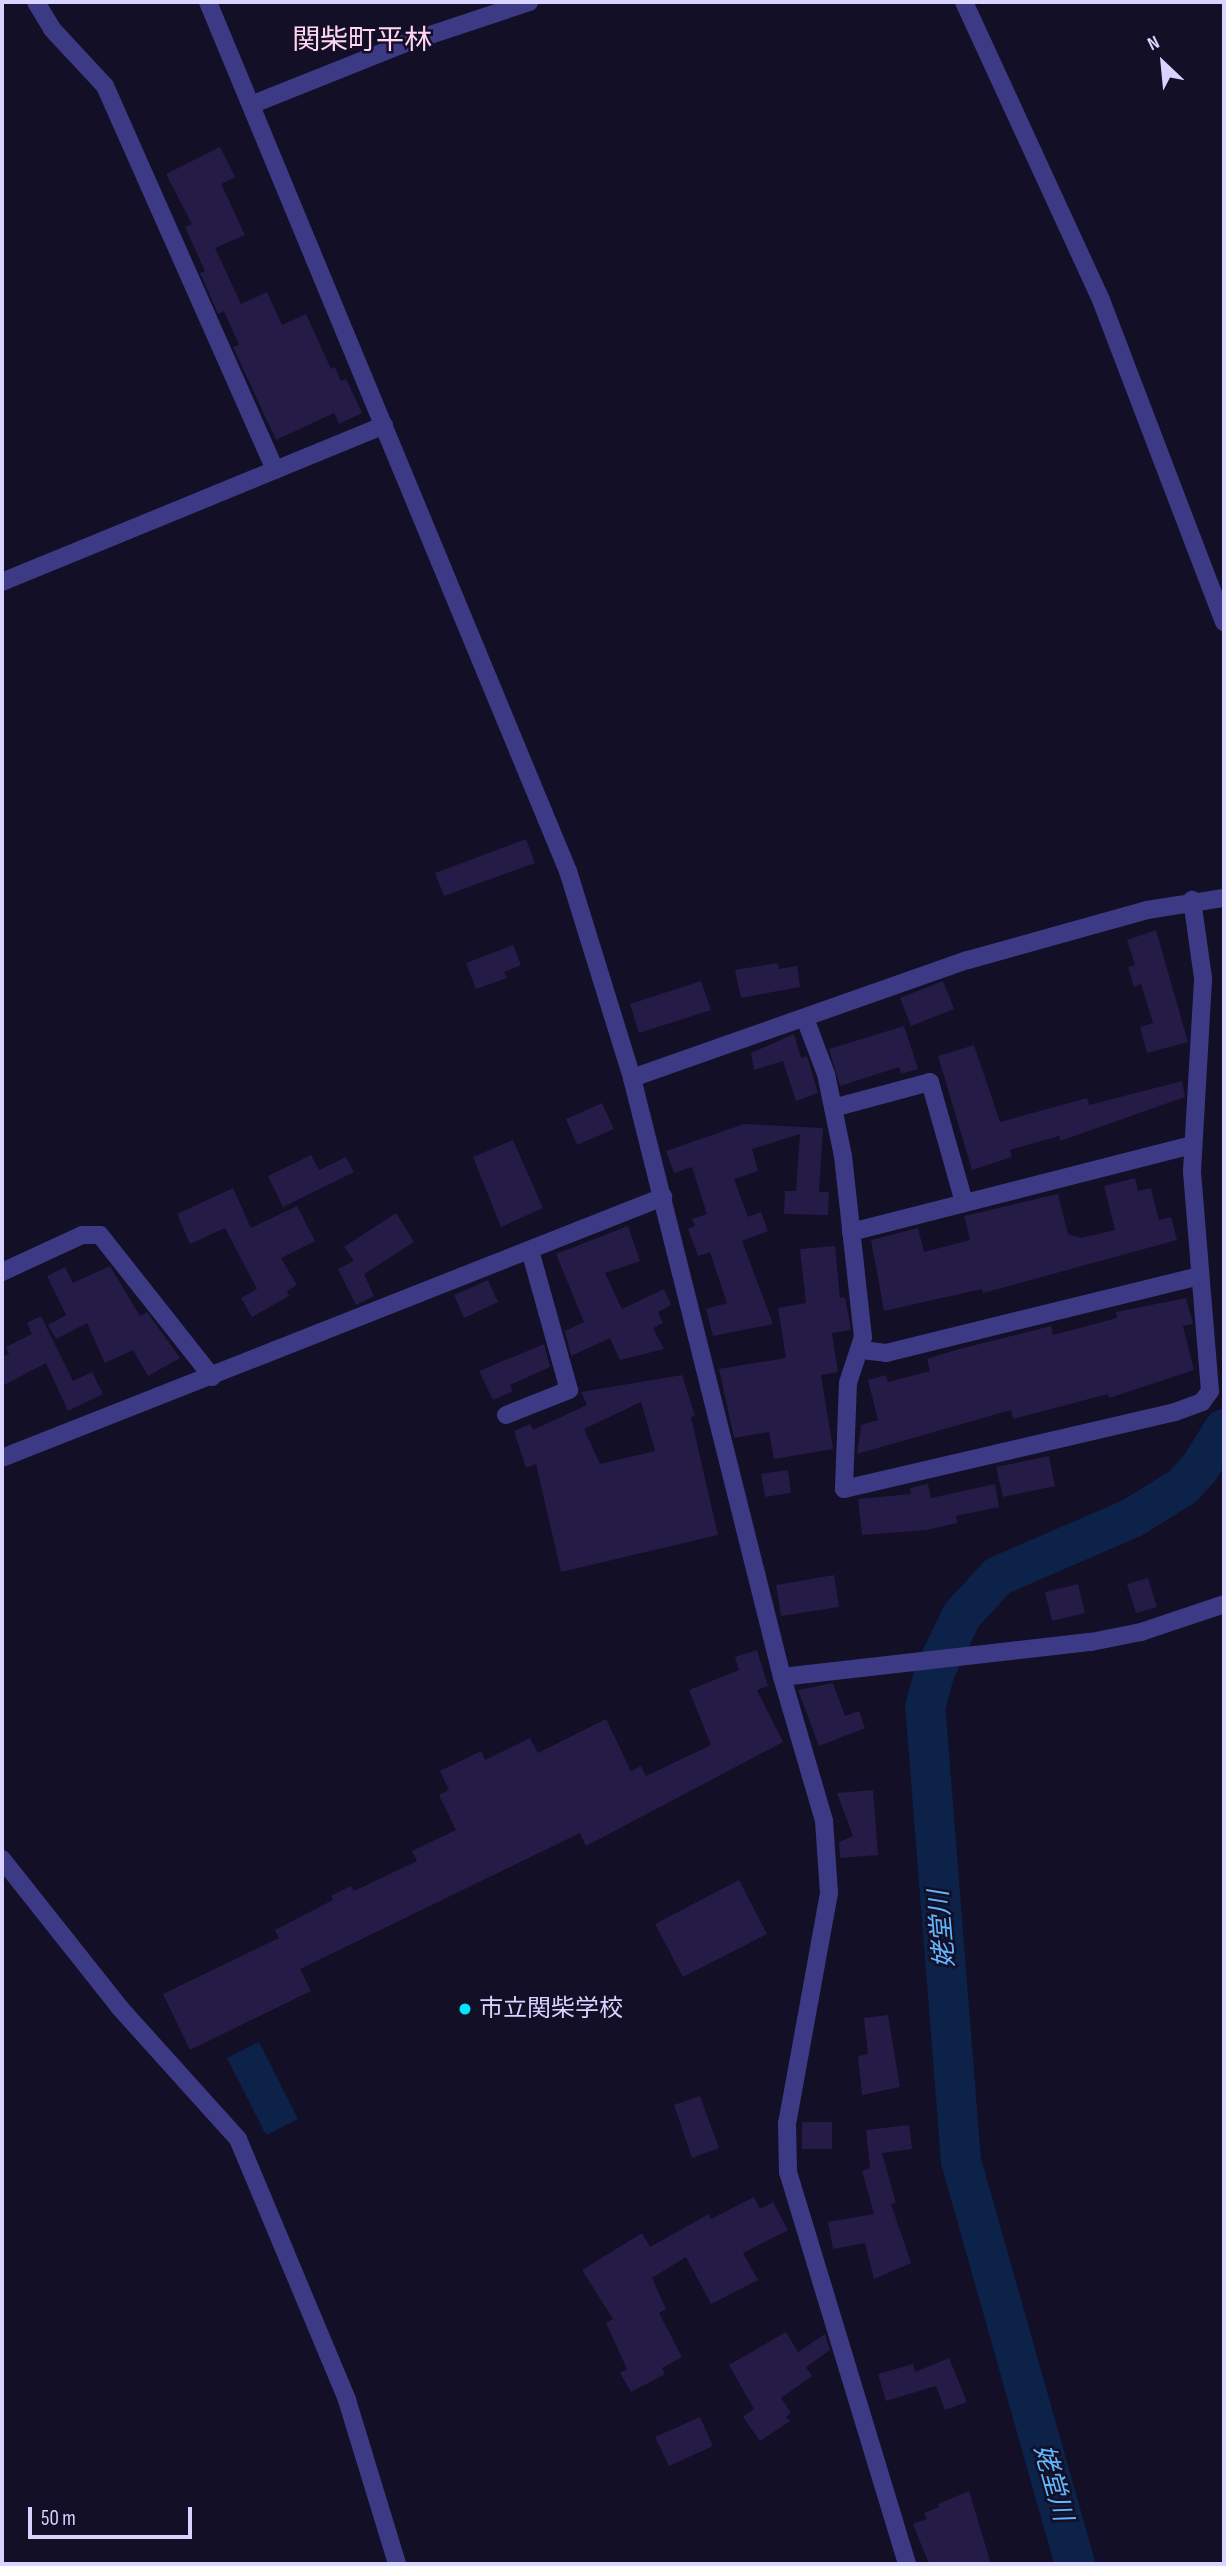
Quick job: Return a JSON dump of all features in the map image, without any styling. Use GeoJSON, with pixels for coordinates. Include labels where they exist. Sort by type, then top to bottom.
{"type":"FeatureCollection","features":[{"type":"Feature","properties":{"kind":"street"},"geometry":{"type":"LineString","coordinates":[[36,2],[52,29],[105,86],[275,470]]}},
{"type":"Feature","properties":{"kind":"street"},"geometry":{"type":"LineString","coordinates":[[208,2],[568,871],[632,1078],[782,1677],[816,1785],[829,1869],[823,1942],[787,2123],[788,2172],[907,2564]]}},
{"type":"Feature","properties":{"kind":"street"},"geometry":{"type":"LineString","coordinates":[[251,105],[406,43],[529,2]]}},
{"type":"Feature","properties":{"kind":"street"},"geometry":{"type":"LineString","coordinates":[[964,2],[1101,300],[1224,622]]}},
{"type":"Feature","properties":{"kind":"street"},"geometry":{"type":"LineString","coordinates":[[2,582],[384,425]]}},
{"type":"Feature","properties":{"kind":"street"},"geometry":{"type":"LineString","coordinates":[[632,1078],[807,1021],[968,960],[1192,900],[1224,898]]}},
{"type":"Feature","properties":{"kind":"street"},"geometry":{"type":"LineString","coordinates":[[807,1021],[833,1108],[851,1232],[862,1350],[848,1383],[844,1428],[844,1489],[851,1490],[1202,1402],[1210,1391],[1199,1276],[1193,1145],[1203,978],[1192,900]]}},
{"type":"Feature","properties":{"kind":"street"},"geometry":{"type":"LineString","coordinates":[[833,1108],[930,1082],[964,1202]]}},
{"type":"Feature","properties":{"kind":"street"},"geometry":{"type":"LineString","coordinates":[[851,1232],[1193,1145]]}},
{"type":"Feature","properties":{"kind":"street"},"geometry":{"type":"LineString","coordinates":[[2,1458],[663,1197]]}},
{"type":"Feature","properties":{"kind":"street"},"geometry":{"type":"LineString","coordinates":[[2,1272],[82,1235],[100,1235],[212,1377]]}},
{"type":"Feature","properties":{"kind":"street"},"geometry":{"type":"LineString","coordinates":[[506,1415],[569,1390],[530,1250]]}},
{"type":"Feature","properties":{"kind":"street"},"geometry":{"type":"LineString","coordinates":[[862,1350],[886,1353],[1199,1276]]}},
{"type":"Feature","properties":{"kind":"street"},"geometry":{"type":"LineString","coordinates":[[782,1677],[1091,1642],[1141,1632],[1224,1604]]}},
{"type":"Feature","properties":{"kind":"street"},"geometry":{"type":"LineString","coordinates":[[2,1858],[51,1915],[111,1998],[238,2139],[347,2400],[397,2564]]}},
{"type":"Feature","properties":{"kind":"water"},"geometry":{"type":"Polygon","coordinates":[[[259,2042],[298,2119],[266,2135],[227,2058],[259,2042]]]}},
{"type":"Feature","properties":{"kind":"building"},"geometry":{"type":"Polygon","coordinates":[[[220,147],[235,177],[221,184],[245,235],[215,248],[241,304],[267,292],[282,325],[306,314],[331,369],[335,367],[341,381],[346,379],[362,413],[339,424],[334,413],[276,440],[233,347],[239,345],[224,311],[218,314],[200,273],[205,271],[185,227],[192,224],[166,174],[220,147]]]}},
{"type":"Feature","properties":{"kind":"building"},"geometry":{"type":"Polygon","coordinates":[[[526,839],[535,863],[444,896],[435,873],[526,839]]]}},
{"type":"Feature","properties":{"kind":"building"},"geometry":{"type":"Polygon","coordinates":[[[1156,930],[1188,1042],[1147,1053],[1140,1027],[1153,1023],[1141,984],[1134,987],[1128,967],[1135,965],[1127,940],[1156,930]]]}},
{"type":"Feature","properties":{"kind":"building"},"geometry":{"type":"Polygon","coordinates":[[[513,945],[521,965],[504,972],[507,978],[476,989],[466,963],[513,945]]]}},
{"type":"Feature","properties":{"kind":"building"},"geometry":{"type":"Polygon","coordinates":[[[778,963],[779,969],[797,966],[800,987],[741,998],[735,970],[778,963]]]}},
{"type":"Feature","properties":{"kind":"building"},"geometry":{"type":"Polygon","coordinates":[[[701,981],[711,1010],[639,1033],[630,1004],[701,981]]]}},
{"type":"Feature","properties":{"kind":"building"},"geometry":{"type":"Polygon","coordinates":[[[943,981],[954,1009],[911,1026],[900,998],[943,981]]]}},
{"type":"Feature","properties":{"kind":"building"},"geometry":{"type":"Polygon","coordinates":[[[904,1026],[918,1069],[901,1074],[899,1067],[840,1086],[829,1049],[904,1026]]]}},
{"type":"Feature","properties":{"kind":"building"},"geometry":{"type":"Polygon","coordinates":[[[794,1034],[801,1058],[807,1056],[818,1093],[796,1101],[783,1061],[754,1070],[751,1053],[794,1034]]]}},
{"type":"Feature","properties":{"kind":"building"},"geometry":{"type":"Polygon","coordinates":[[[974,1045],[1000,1122],[1087,1098],[1089,1105],[1182,1081],[1185,1097],[1060,1141],[1059,1136],[1010,1150],[1012,1157],[972,1170],[938,1056],[974,1045]]]}},
{"type":"Feature","properties":{"kind":"building"},"geometry":{"type":"Polygon","coordinates":[[[602,1103],[614,1129],[577,1145],[566,1119],[602,1103]]]}},
{"type":"Feature","properties":{"kind":"building"},"geometry":{"type":"Polygon","coordinates":[[[744,1124],[823,1128],[819,1192],[829,1192],[828,1215],[784,1214],[785,1191],[796,1191],[800,1134],[752,1149],[758,1171],[734,1179],[748,1217],[761,1212],[768,1231],[742,1241],[773,1324],[713,1336],[706,1309],[727,1303],[710,1252],[698,1256],[688,1229],[695,1226],[692,1219],[707,1214],[692,1167],[674,1173],[666,1151],[744,1124]]]}},
{"type":"Feature","properties":{"kind":"building"},"geometry":{"type":"Polygon","coordinates":[[[513,1140],[543,1208],[501,1227],[473,1157],[513,1140]]]}},
{"type":"Feature","properties":{"kind":"building"},"geometry":{"type":"Polygon","coordinates":[[[311,1155],[319,1170],[346,1157],[354,1172],[283,1207],[268,1176],[311,1155]]]}},
{"type":"Feature","properties":{"kind":"building"},"geometry":{"type":"Polygon","coordinates":[[[1135,1178],[1138,1191],[1151,1188],[1159,1220],[1171,1217],[1177,1240],[983,1293],[982,1289],[884,1311],[871,1240],[918,1228],[924,1252],[970,1240],[964,1216],[1058,1194],[1068,1234],[1081,1238],[1115,1230],[1104,1186],[1135,1178]]]}},
{"type":"Feature","properties":{"kind":"building"},"geometry":{"type":"Polygon","coordinates":[[[233,1188],[251,1228],[297,1206],[315,1241],[281,1258],[297,1285],[287,1291],[289,1296],[252,1317],[241,1298],[257,1289],[225,1228],[190,1244],[177,1214],[233,1188]]]}},
{"type":"Feature","properties":{"kind":"building"},"geometry":{"type":"Polygon","coordinates":[[[396,1213],[414,1242],[364,1274],[374,1296],[356,1305],[338,1269],[354,1261],[344,1247],[396,1213]]]}},
{"type":"Feature","properties":{"kind":"building"},"geometry":{"type":"Polygon","coordinates":[[[628,1226],[640,1261],[605,1273],[622,1309],[664,1289],[671,1305],[658,1312],[663,1323],[653,1328],[664,1349],[620,1360],[610,1338],[571,1356],[565,1331],[584,1322],[556,1254],[628,1226]]]}},
{"type":"Feature","properties":{"kind":"building"},"geometry":{"type":"Polygon","coordinates":[[[835,1246],[840,1298],[845,1297],[851,1330],[832,1333],[838,1372],[821,1375],[833,1449],[774,1459],[769,1432],[734,1438],[719,1369],[786,1358],[778,1308],[806,1303],[800,1249],[835,1246]]]}},
{"type":"Feature","properties":{"kind":"building"},"geometry":{"type":"Polygon","coordinates":[[[110,1266],[140,1316],[147,1312],[180,1358],[148,1376],[133,1350],[105,1363],[87,1323],[56,1339],[48,1325],[66,1315],[47,1276],[65,1267],[73,1283],[110,1266]]]}},
{"type":"Feature","properties":{"kind":"building"},"geometry":{"type":"Polygon","coordinates":[[[488,1280],[498,1302],[464,1318],[454,1295],[488,1280]]]}},
{"type":"Feature","properties":{"kind":"building"},"geometry":{"type":"Polygon","coordinates":[[[1186,1298],[1193,1324],[1183,1326],[1194,1370],[1109,1398],[1108,1394],[1013,1419],[1011,1410],[857,1454],[861,1425],[878,1420],[868,1380],[886,1375],[888,1382],[930,1371],[927,1359],[959,1349],[1051,1326],[1053,1335],[1117,1318],[1116,1312],[1186,1298]]]}},
{"type":"Feature","properties":{"kind":"building"},"geometry":{"type":"Polygon","coordinates":[[[41,1316],[73,1381],[92,1372],[103,1394],[68,1411],[46,1363],[2,1386],[2,1357],[9,1354],[6,1347],[32,1334],[27,1323],[41,1316]]]}},
{"type":"Feature","properties":{"kind":"building"},"geometry":{"type":"Polygon","coordinates":[[[544,1344],[550,1367],[510,1385],[513,1391],[493,1400],[479,1371],[544,1344]]]}},
{"type":"Feature","properties":{"kind":"building"},"geometry":{"type":"Polygon","coordinates":[[[682,1375],[695,1416],[691,1417],[718,1535],[561,1572],[536,1464],[526,1468],[514,1431],[530,1424],[533,1430],[587,1405],[581,1392],[682,1375]],[[641,1402],[584,1429],[600,1464],[655,1451],[641,1402]]]}},
{"type":"Feature","properties":{"kind":"building"},"geometry":{"type":"Polygon","coordinates":[[[1049,1456],[1055,1486],[1003,1497],[996,1467],[1049,1456]]]}},
{"type":"Feature","properties":{"kind":"building"},"geometry":{"type":"Polygon","coordinates":[[[788,1470],[791,1493],[765,1497],[761,1474],[788,1470]]]}},
{"type":"Feature","properties":{"kind":"building"},"geometry":{"type":"Polygon","coordinates":[[[928,1484],[931,1498],[995,1484],[999,1507],[956,1516],[957,1523],[926,1530],[862,1535],[858,1499],[911,1494],[910,1488],[928,1484]]]}},
{"type":"Feature","properties":{"kind":"building"},"geometry":{"type":"Polygon","coordinates":[[[834,1575],[839,1607],[781,1616],[776,1585],[834,1575]]]}},
{"type":"Feature","properties":{"kind":"building"},"geometry":{"type":"Polygon","coordinates":[[[1148,1578],[1157,1607],[1136,1613],[1127,1584],[1148,1578]]]}},
{"type":"Feature","properties":{"kind":"building"},"geometry":{"type":"Polygon","coordinates":[[[1078,1584],[1085,1613],[1052,1621],[1045,1592],[1078,1584]]]}},
{"type":"Feature","properties":{"kind":"building"},"geometry":{"type":"Polygon","coordinates":[[[757,1650],[768,1686],[757,1690],[783,1742],[586,1846],[580,1833],[300,1969],[311,1991],[190,2050],[163,1994],[279,1938],[275,1930],[333,1900],[331,1896],[351,1886],[354,1891],[417,1861],[412,1851],[456,1830],[439,1795],[449,1790],[440,1771],[481,1751],[485,1760],[530,1738],[538,1753],[606,1719],[631,1771],[641,1766],[646,1776],[711,1745],[689,1690],[739,1670],[735,1657],[757,1650]]]}},
{"type":"Feature","properties":{"kind":"building"},"geometry":{"type":"Polygon","coordinates":[[[833,1683],[845,1716],[859,1711],[865,1728],[819,1746],[798,1690],[833,1683]]]}},
{"type":"Feature","properties":{"kind":"building"},"geometry":{"type":"Polygon","coordinates":[[[873,1790],[878,1855],[840,1858],[839,1842],[853,1836],[837,1793],[873,1790]]]}},
{"type":"Feature","properties":{"kind":"building"},"geometry":{"type":"Polygon","coordinates":[[[739,1880],[767,1934],[683,1977],[655,1924],[739,1880]]]}},
{"type":"Feature","properties":{"kind":"building"},"geometry":{"type":"Polygon","coordinates":[[[888,2015],[900,2087],[862,2095],[858,2056],[868,2054],[864,2018],[888,2015]]]}},
{"type":"Feature","properties":{"kind":"building"},"geometry":{"type":"Polygon","coordinates":[[[700,2096],[719,2148],[692,2158],[674,2105],[700,2096]]]}},
{"type":"Feature","properties":{"kind":"building"},"geometry":{"type":"Polygon","coordinates":[[[802,2122],[832,2122],[832,2149],[802,2149],[802,2122]]]}},
{"type":"Feature","properties":{"kind":"building"},"geometry":{"type":"Polygon","coordinates":[[[909,2125],[912,2149],[882,2153],[896,2203],[891,2204],[911,2263],[874,2279],[865,2243],[833,2249],[828,2222],[874,2214],[862,2171],[870,2168],[866,2130],[909,2125]]]}},
{"type":"Feature","properties":{"kind":"building"},"geometry":{"type":"Polygon","coordinates":[[[754,2197],[760,2209],[773,2202],[788,2230],[743,2253],[758,2280],[711,2304],[686,2257],[652,2278],[666,2309],[659,2313],[682,2357],[662,2368],[665,2374],[631,2392],[620,2373],[627,2369],[606,2323],[613,2319],[582,2270],[642,2233],[650,2247],[709,2214],[711,2219],[754,2197]]]}},
{"type":"Feature","properties":{"kind":"building"},"geometry":{"type":"Polygon","coordinates":[[[786,2332],[798,2352],[825,2334],[830,2350],[806,2367],[812,2376],[781,2398],[791,2413],[786,2417],[790,2421],[760,2441],[743,2417],[754,2409],[729,2365],[786,2332]]]}},
{"type":"Feature","properties":{"kind":"building"},"geometry":{"type":"Polygon","coordinates":[[[949,2358],[967,2402],[945,2410],[936,2386],[886,2401],[878,2374],[913,2364],[915,2372],[949,2358]]]}},
{"type":"Feature","properties":{"kind":"building"},"geometry":{"type":"Polygon","coordinates":[[[700,2417],[713,2446],[669,2466],[655,2437],[700,2417]]]}},
{"type":"Feature","properties":{"kind":"building"},"geometry":{"type":"Polygon","coordinates":[[[969,2491],[991,2564],[929,2564],[913,2524],[927,2519],[924,2513],[939,2507],[938,2504],[969,2491]]]}},
{"type":"Feature","properties":{"kind":"waterway","name":"姥堂川"},"geometry":{"type":"LineString","coordinates":[[1075,2564],[961,2161],[925,1708],[935,1671],[962,1615],[998,1576],[1132,1518],[1182,1487],[1199,1469],[1224,1429]]}},
{"type":"Feature","properties":{"kind":"place","name":"市立関柴学校"},"geometry":{"type":"Point","coordinates":[465,2009]}},
{"type":"Feature","properties":{"kind":"district","name":"関柴町平林"},"geometry":{"type":"Point","coordinates":[362,41]}}]}
